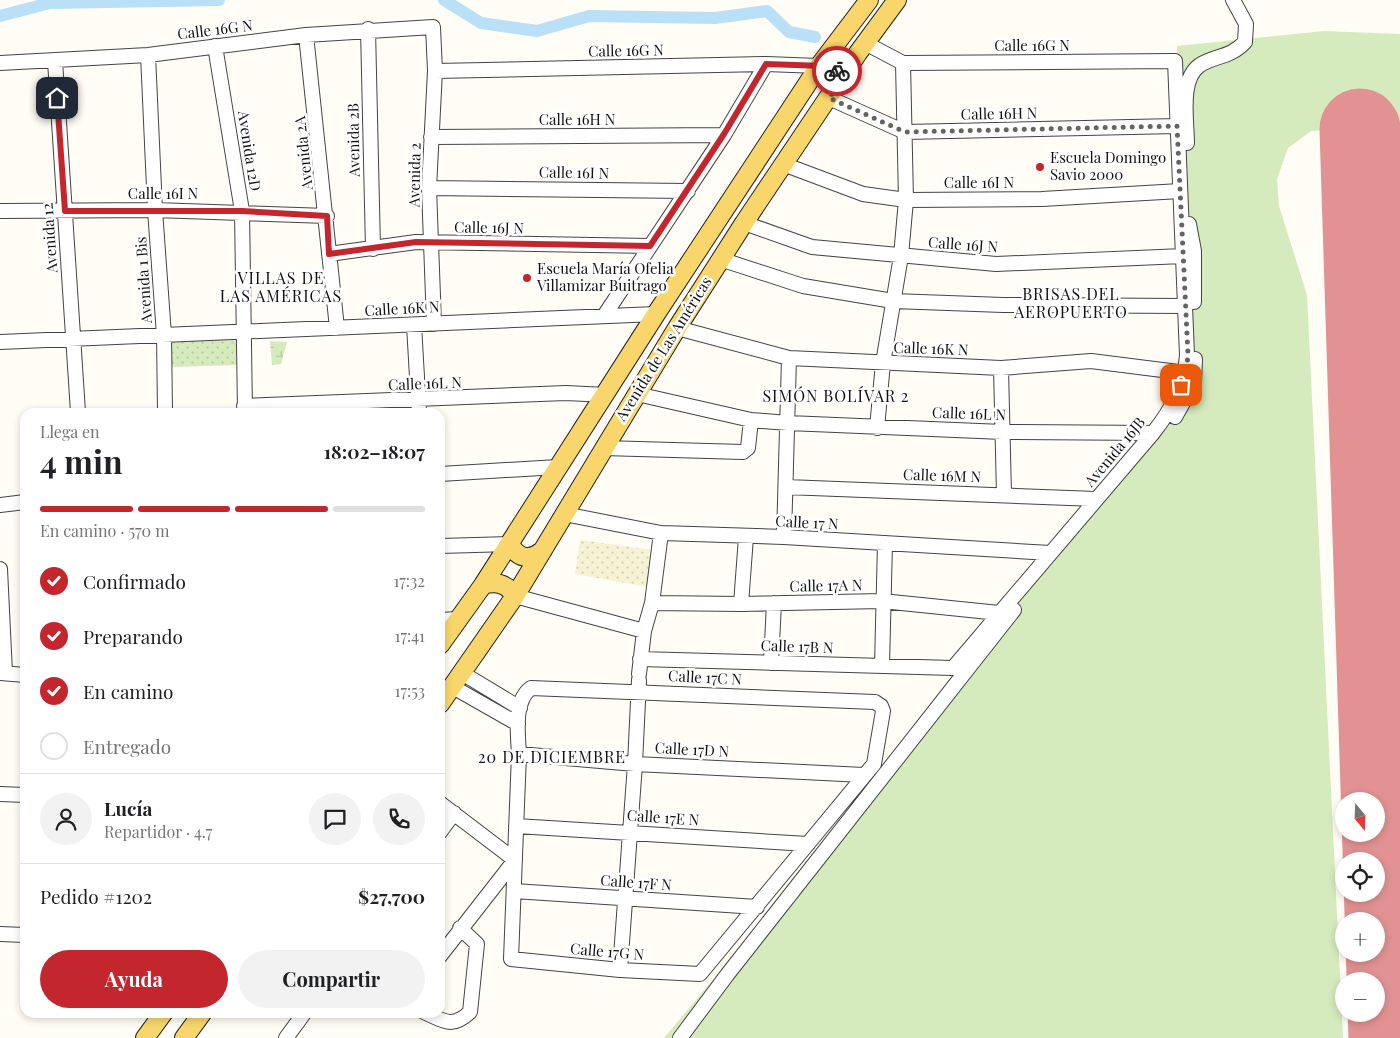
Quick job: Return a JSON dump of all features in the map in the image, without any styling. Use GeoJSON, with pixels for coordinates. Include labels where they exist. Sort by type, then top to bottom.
{"type":"FeatureCollection","features":[{"type":"Feature","properties":{"kind":"main road","name":"Avenida de Las Américas"},"geometry":{"type":"LineString","coordinates":[[445,638],[510,544],[558,467],[606,396],[656,314],[819,66],[869,0]]}},
{"type":"Feature","properties":{"kind":"main road","name":"Avenida de Las Américas"},"geometry":{"type":"LineString","coordinates":[[445,697],[515,596],[603,448],[720,260],[861,48],[897,0]]}},
{"type":"Feature","properties":{"kind":"main road"},"geometry":{"type":"LineString","coordinates":[[836,42],[844,53],[861,48]]}},
{"type":"Feature","properties":{"kind":"main road"},"geometry":{"type":"LineString","coordinates":[[819,66],[832,68],[838,73],[841,80]]}},
{"type":"Feature","properties":{"kind":"main road"},"geometry":{"type":"LineString","coordinates":[[510,544],[520,556],[529,558],[543,550]]}},
{"type":"Feature","properties":{"kind":"main road"},"geometry":{"type":"LineString","coordinates":[[483,585],[498,583],[505,585],[515,596]]}},
{"type":"Feature","properties":{"kind":"main road"},"geometry":{"type":"LineString","coordinates":[[145,1038],[160,1018]]}},
{"type":"Feature","properties":{"kind":"main road"},"geometry":{"type":"LineString","coordinates":[[184,1038],[199,1018]]}},
{"type":"Feature","properties":{"kind":"street"},"geometry":{"type":"LineString","coordinates":[[680,1038],[1005,621],[1169,428],[1189,396],[1194,383],[1195,361],[1194,252],[1188,216],[1187,89],[1190,75],[1200,65],[1234,53],[1245,42],[1246,24],[1233,0]]}},
{"type":"Feature","properties":{"kind":"street","name":"Calle 16G N"},"geometry":{"type":"LineString","coordinates":[[0,63],[148,55],[306,35],[433,27]]}},
{"type":"Feature","properties":{"kind":"street","name":"Avenida 2"},"geometry":{"type":"LineString","coordinates":[[433,27],[435,71],[429,188],[434,324]]}},
{"type":"Feature","properties":{"kind":"street","name":"Avenida 2B"},"geometry":{"type":"LineString","coordinates":[[368,30],[373,249]]}},
{"type":"Feature","properties":{"kind":"street","name":"Avenida 2A"},"geometry":{"type":"LineString","coordinates":[[306,35],[327,216],[337,328]]}},
{"type":"Feature","properties":{"kind":"street","name":"Avenida 12D"},"geometry":{"type":"LineString","coordinates":[[216,46],[242,211],[245,408]]}},
{"type":"Feature","properties":{"kind":"street","name":"Calle 16G N"},"geometry":{"type":"LineString","coordinates":[[861,48],[903,63],[1174,61]]}},
{"type":"Feature","properties":{"kind":"street","name":"Avenida 1 Bis"},"geometry":{"type":"LineString","coordinates":[[148,55],[155,210],[164,335],[165,408]]}},
{"type":"Feature","properties":{"kind":"street","name":"Avenida 12"},"geometry":{"type":"LineString","coordinates":[[55,60],[78,408]]}},
{"type":"Feature","properties":{"kind":"street","name":"Avenida 16JB"},"geometry":{"type":"LineString","coordinates":[[953,668],[1168,414],[1186,373],[1185,306],[1174,61]]}},
{"type":"Feature","properties":{"kind":"street"},"geometry":{"type":"LineString","coordinates":[[877,428],[883,363],[901,256],[906,200],[903,63]]}},
{"type":"Feature","properties":{"kind":"street","name":"Calle 16G N"},"geometry":{"type":"LineString","coordinates":[[435,71],[766,64],[819,66]]}},
{"type":"Feature","properties":{"kind":"street"},"geometry":{"type":"LineString","coordinates":[[604,316],[688,191],[766,64]]}},
{"type":"Feature","properties":{"kind":"street","name":"Calle 16H N"},"geometry":{"type":"LineString","coordinates":[[829,98],[905,132],[1177,126]]}},
{"type":"Feature","properties":{"kind":"street","name":"Calle 16H N"},"geometry":{"type":"LineString","coordinates":[[432,137],[724,134]]}},
{"type":"Feature","properties":{"kind":"street","name":"Calle 16I N"},"geometry":{"type":"LineString","coordinates":[[783,164],[863,194],[906,200],[1052,199],[1180,191]]}},
{"type":"Feature","properties":{"kind":"street","name":"Calle 16I N"},"geometry":{"type":"LineString","coordinates":[[429,188],[688,191]]}},
{"type":"Feature","properties":{"kind":"street","name":"Calle 16I N"},"geometry":{"type":"LineString","coordinates":[[0,211],[242,211],[327,216]]}},
{"type":"Feature","properties":{"kind":"street","name":"Calle 16J N"},"geometry":{"type":"LineString","coordinates":[[744,223],[812,247],[996,264],[1183,256]]}},
{"type":"Feature","properties":{"kind":"street","name":"Calle 16J N"},"geometry":{"type":"LineString","coordinates":[[329,254],[416,242],[431,244],[650,246]]}},
{"type":"Feature","properties":{"kind":"street"},"geometry":{"type":"LineString","coordinates":[[720,260],[803,286],[893,301],[1021,305],[1185,306]]}},
{"type":"Feature","properties":{"kind":"street","name":"Calle 16K N"},"geometry":{"type":"LineString","coordinates":[[0,342],[656,314]]}},
{"type":"Feature","properties":{"kind":"street"},"geometry":{"type":"LineString","coordinates":[[414,325],[419,407]]}},
{"type":"Feature","properties":{"kind":"street","name":"Calle 16K N"},"geometry":{"type":"LineString","coordinates":[[677,328],[789,358],[1001,368],[1091,361],[1186,373]]}},
{"type":"Feature","properties":{"kind":"street"},"geometry":{"type":"LineString","coordinates":[[784,537],[789,358]]}},
{"type":"Feature","properties":{"kind":"street"},"geometry":{"type":"LineString","coordinates":[[1001,368],[1004,495]]}},
{"type":"Feature","properties":{"kind":"street","name":"Calle 16L N"},"geometry":{"type":"LineString","coordinates":[[332,408],[419,407],[566,393],[606,396]]}},
{"type":"Feature","properties":{"kind":"street","name":"Calle 16L N"},"geometry":{"type":"LineString","coordinates":[[637,394],[751,420],[788,423],[1003,432],[1153,432]]}},
{"type":"Feature","properties":{"kind":"street"},"geometry":{"type":"LineString","coordinates":[[603,448],[743,452],[748,448],[751,420]]}},
{"type":"Feature","properties":{"kind":"street"},"geometry":{"type":"LineString","coordinates":[[445,474],[558,467]]}},
{"type":"Feature","properties":{"kind":"street","name":"Calle 16M N"},"geometry":{"type":"LineString","coordinates":[[786,487],[1096,499]]}},
{"type":"Feature","properties":{"kind":"street"},"geometry":{"type":"LineString","coordinates":[[0,505],[20,503]]}},
{"type":"Feature","properties":{"kind":"street","name":"Calle 17 N"},"geometry":{"type":"LineString","coordinates":[[564,514],[661,533],[784,537],[1050,553]]}},
{"type":"Feature","properties":{"kind":"street"},"geometry":{"type":"LineString","coordinates":[[620,970],[635,764],[640,659],[644,631],[652,602],[661,533]]}},
{"type":"Feature","properties":{"kind":"street"},"geometry":{"type":"LineString","coordinates":[[741,604],[746,537]]}},
{"type":"Feature","properties":{"kind":"street"},"geometry":{"type":"LineString","coordinates":[[882,666],[882,601],[885,543]]}},
{"type":"Feature","properties":{"kind":"street"},"geometry":{"type":"LineString","coordinates":[[445,546],[510,544]]}},
{"type":"Feature","properties":{"kind":"street"},"geometry":{"type":"LineString","coordinates":[[0,569],[2,673],[20,675]]}},
{"type":"Feature","properties":{"kind":"street"},"geometry":{"type":"LineString","coordinates":[[515,596],[644,631]]}},
{"type":"Feature","properties":{"kind":"street","name":"Calle 17A N"},"geometry":{"type":"LineString","coordinates":[[652,602],[741,604],[882,601],[999,614]]}},
{"type":"Feature","properties":{"kind":"street"},"geometry":{"type":"LineString","coordinates":[[771,663],[774,603]]}},
{"type":"Feature","properties":{"kind":"street"},"geometry":{"type":"LineString","coordinates":[[445,620],[458,620]]}},
{"type":"Feature","properties":{"kind":"street","name":"Calle 17B N"},"geometry":{"type":"LineString","coordinates":[[640,659],[953,668]]}},
{"type":"Feature","properties":{"kind":"street"},"geometry":{"type":"LineString","coordinates":[[458,680],[520,708],[514,891]]}},
{"type":"Feature","properties":{"kind":"street"},"geometry":{"type":"LineString","coordinates":[[458,680],[518,724]]}},
{"type":"Feature","properties":{"kind":"street","name":"Calle 17C N"},"geometry":{"type":"LineString","coordinates":[[520,708],[527,691],[531,688],[639,682],[876,702],[882,706],[883,711],[877,758],[864,775]]}},
{"type":"Feature","properties":{"kind":"street","name":"Calle 17D N"},"geometry":{"type":"LineString","coordinates":[[519,754],[635,764],[864,775]]}},
{"type":"Feature","properties":{"kind":"street"},"geometry":{"type":"LineString","coordinates":[[757,907],[864,775]]}},
{"type":"Feature","properties":{"kind":"street"},"geometry":{"type":"LineString","coordinates":[[0,794],[20,795]]}},
{"type":"Feature","properties":{"kind":"street"},"geometry":{"type":"LineString","coordinates":[[445,807],[515,860]]}},
{"type":"Feature","properties":{"kind":"street"},"geometry":{"type":"LineString","coordinates":[[445,825],[454,813]]}},
{"type":"Feature","properties":{"kind":"street","name":"Calle 17E N"},"geometry":{"type":"LineString","coordinates":[[516,826],[808,844]]}},
{"type":"Feature","properties":{"kind":"street"},"geometry":{"type":"LineString","coordinates":[[445,949],[515,860]]}},
{"type":"Feature","properties":{"kind":"street","name":"Calle 17F N"},"geometry":{"type":"LineString","coordinates":[[514,891],[757,907]]}},
{"type":"Feature","properties":{"kind":"street","name":"Calle 17G N"},"geometry":{"type":"LineString","coordinates":[[514,891],[511,959],[620,970],[700,974],[757,907]]}},
{"type":"Feature","properties":{"kind":"street"},"geometry":{"type":"LineString","coordinates":[[438,1018],[449,1023],[461,1021],[470,1012],[477,944],[460,928]]}},
{"type":"Feature","properties":{"kind":"street"},"geometry":{"type":"LineString","coordinates":[[0,934],[20,935]]}},
{"type":"Feature","properties":{"kind":"street"},"geometry":{"type":"LineString","coordinates":[[286,1038],[301,1018]]}},
{"type":"Feature","properties":{"kind":"shaded area"},"geometry":{"type":"Polygon","coordinates":[[[580,540],[654,550],[647,587],[575,574],[580,540]]]}},
{"type":"Feature","properties":{"kind":"green space"},"geometry":{"type":"Polygon","coordinates":[[[1324,31],[1400,34],[1400,126],[1311,131],[1288,148],[1277,179],[1279,206],[1307,295],[1337,912],[1335,912],[1335,962],[1339,962],[1340,972],[1335,972],[1335,1022],[1342,1022],[1343,1038],[664,1038],[971,655],[1115,482],[1188,372],[1177,46],[1324,31]]]}},
{"type":"Feature","properties":{"kind":"green space"},"geometry":{"type":"Polygon","coordinates":[[[240,338],[238,365],[170,367],[170,342],[240,338]]]}},
{"type":"Feature","properties":{"kind":"green space"},"geometry":{"type":"Polygon","coordinates":[[[270,341],[287,342],[281,364],[272,365],[270,341]]]}},
{"type":"Feature","properties":{"kind":"waterway"},"geometry":{"type":"LineString","coordinates":[[0,16],[50,3],[219,0]]}},
{"type":"Feature","properties":{"kind":"waterway"},"geometry":{"type":"LineString","coordinates":[[444,0],[481,23],[537,31],[589,16],[715,18],[767,11],[789,32],[815,37]]}},
{"type":"Feature","properties":{"kind":"runway"},"geometry":{"type":"LineString","coordinates":[[1360,129],[1389,1038]]}},
{"type":"Feature","properties":{"kind":"way so far"},"geometry":{"type":"LineString","coordinates":[[837,71],[841,80],[829,98],[905,132],[1177,126],[1188,355],[1186,373],[1181,385]]}},
{"type":"Feature","properties":{"kind":"place","name":"Escuela Domingo Savio 2000"},"geometry":{"type":"Point","coordinates":[1040,167]}},
{"type":"Feature","properties":{"kind":"place","name":"Escuela María Ofelia Villamizar Buitrago"},"geometry":{"type":"Point","coordinates":[527,278]}},
{"type":"Feature","properties":{"kind":"district","name":"VILLAS DE LAS AMÉRICAS"},"geometry":{"type":"Point","coordinates":[281,287]}},
{"type":"Feature","properties":{"kind":"district","name":"BRISAS DEL AEROPUERTO"},"geometry":{"type":"Point","coordinates":[1071,303]}},
{"type":"Feature","properties":{"kind":"district","name":"SIMÓN BOLÍVAR 2"},"geometry":{"type":"Point","coordinates":[836,396]}},
{"type":"Feature","properties":{"kind":"district","name":"20 DE DICIEMBRE"},"geometry":{"type":"Point","coordinates":[552,757]}},
{"type":"Feature","properties":{"kind":"route"},"geometry":{"type":"LineString","coordinates":[[57,98],[65,211],[242,211],[327,216],[329,254],[416,242],[431,244],[650,246],[688,191],[766,64],[825,66],[837,71]]}}]}
